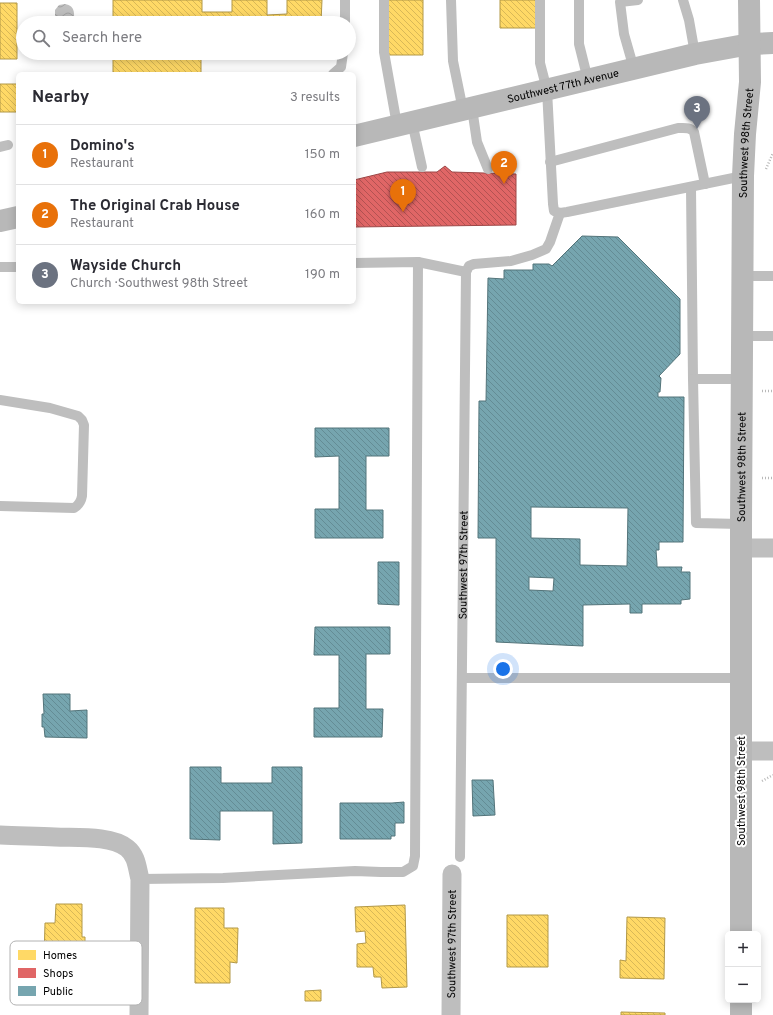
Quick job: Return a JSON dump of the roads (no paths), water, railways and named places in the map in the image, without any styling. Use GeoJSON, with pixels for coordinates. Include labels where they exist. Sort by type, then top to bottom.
{"type":"FeatureCollection","features":[{"type":"Feature","properties":{"kind":"street","name":"Southwest 98th Street"},"geometry":{"type":"LineString","coordinates":[[741,931],[740,524],[742,276],[743,176],[750,82],[749,0]]}},
{"type":"Feature","properties":{"kind":"street","name":"Southwest 77th Avenue"},"geometry":{"type":"LineString","coordinates":[[356,136],[695,54],[750,44],[773,43]]}},
{"type":"Feature","properties":{"kind":"street"},"geometry":{"type":"LineString","coordinates":[[0,221],[16,217]]}},
{"type":"Feature","properties":{"kind":"street"},"geometry":{"type":"LineString","coordinates":[[741,548],[773,548]]}},
{"type":"Feature","properties":{"kind":"street"},"geometry":{"type":"LineString","coordinates":[[741,751],[773,752]]}},
{"type":"Feature","properties":{"kind":"street"},"geometry":{"type":"LineString","coordinates":[[0,835],[92,838],[108,840],[127,848],[136,861],[140,879],[140,941]]}},
{"type":"Feature","properties":{"kind":"street","name":"Southwest 97th Street"},"geometry":{"type":"LineString","coordinates":[[451,1015],[452,874]]}},
{"type":"Feature","properties":{"kind":"street"},"geometry":{"type":"LineString","coordinates":[[741,1003],[741,1015]]}},
{"type":"Feature","properties":{"kind":"street"},"geometry":{"type":"LineString","coordinates":[[139,1005],[139,1015]]}},
{"type":"Feature","properties":{"kind":"lane"},"geometry":{"type":"LineString","coordinates":[[345,0],[345,16]]}},
{"type":"Feature","properties":{"kind":"lane"},"geometry":{"type":"LineString","coordinates":[[384,0],[384,52],[404,124],[422,167]]}},
{"type":"Feature","properties":{"kind":"lane"},"geometry":{"type":"LineString","coordinates":[[451,0],[453,61],[477,142],[488,169]]}},
{"type":"Feature","properties":{"kind":"lane"},"geometry":{"type":"LineString","coordinates":[[540,0],[540,63],[547,90],[554,211],[560,214],[743,176]]}},
{"type":"Feature","properties":{"kind":"lane"},"geometry":{"type":"LineString","coordinates":[[579,0],[579,44],[588,80]]}},
{"type":"Feature","properties":{"kind":"lane"},"geometry":{"type":"LineString","coordinates":[[634,69],[624,34],[620,2],[638,0]]}},
{"type":"Feature","properties":{"kind":"lane"},"geometry":{"type":"LineString","coordinates":[[683,0],[695,54]]}},
{"type":"Feature","properties":{"kind":"lane"},"geometry":{"type":"LineString","coordinates":[[335,72],[341,67],[342,60]]}},
{"type":"Feature","properties":{"kind":"lane"},"geometry":{"type":"LineString","coordinates":[[550,162],[678,128],[686,128],[692,129],[694,132],[705,184]]}},
{"type":"Feature","properties":{"kind":"lane"},"geometry":{"type":"LineString","coordinates":[[692,186],[693,379],[696,523],[740,524]]}},
{"type":"Feature","properties":{"kind":"lane"},"geometry":{"type":"LineString","coordinates":[[356,263],[418,262],[466,272],[470,266],[474,264],[511,261],[546,249],[560,214]]}},
{"type":"Feature","properties":{"kind":"lane"},"geometry":{"type":"LineString","coordinates":[[140,879],[223,878],[355,871],[403,872],[413,866],[416,848],[415,668],[418,453],[418,262]]}},
{"type":"Feature","properties":{"kind":"lane"},"geometry":{"type":"LineString","coordinates":[[0,267],[16,267]]}},
{"type":"Feature","properties":{"kind":"lane","name":"Southwest 97th Street"},"geometry":{"type":"LineString","coordinates":[[460,857],[466,272]]}},
{"type":"Feature","properties":{"kind":"lane"},"geometry":{"type":"LineString","coordinates":[[742,276],[773,276]]}},
{"type":"Feature","properties":{"kind":"lane"},"geometry":{"type":"LineString","coordinates":[[742,336],[773,336]]}},
{"type":"Feature","properties":{"kind":"lane"},"geometry":{"type":"LineString","coordinates":[[693,379],[742,379]]}},
{"type":"Feature","properties":{"kind":"lane"},"geometry":{"type":"LineString","coordinates":[[0,400],[50,408],[78,416],[84,425],[82,496],[78,506],[74,508],[0,506]]}},
{"type":"Feature","properties":{"kind":"lane"},"geometry":{"type":"LineString","coordinates":[[462,678],[741,678]]}},
{"type":"Feature","properties":{"kind":"water"},"geometry":{"type":"Polygon","coordinates":[[[59,5],[69,5],[73,9],[74,16],[55,16],[55,10],[59,5]]]}},
{"type":"Feature","properties":{"kind":"place","name":"Wayside Church"},"geometry":{"type":"Point","coordinates":[697,129]}},
{"type":"Feature","properties":{"kind":"place","name":"The Original Crab House"},"geometry":{"type":"Point","coordinates":[504,184]}},
{"type":"Feature","properties":{"kind":"place","name":"Domino's"},"geometry":{"type":"Point","coordinates":[403,212]}}]}
